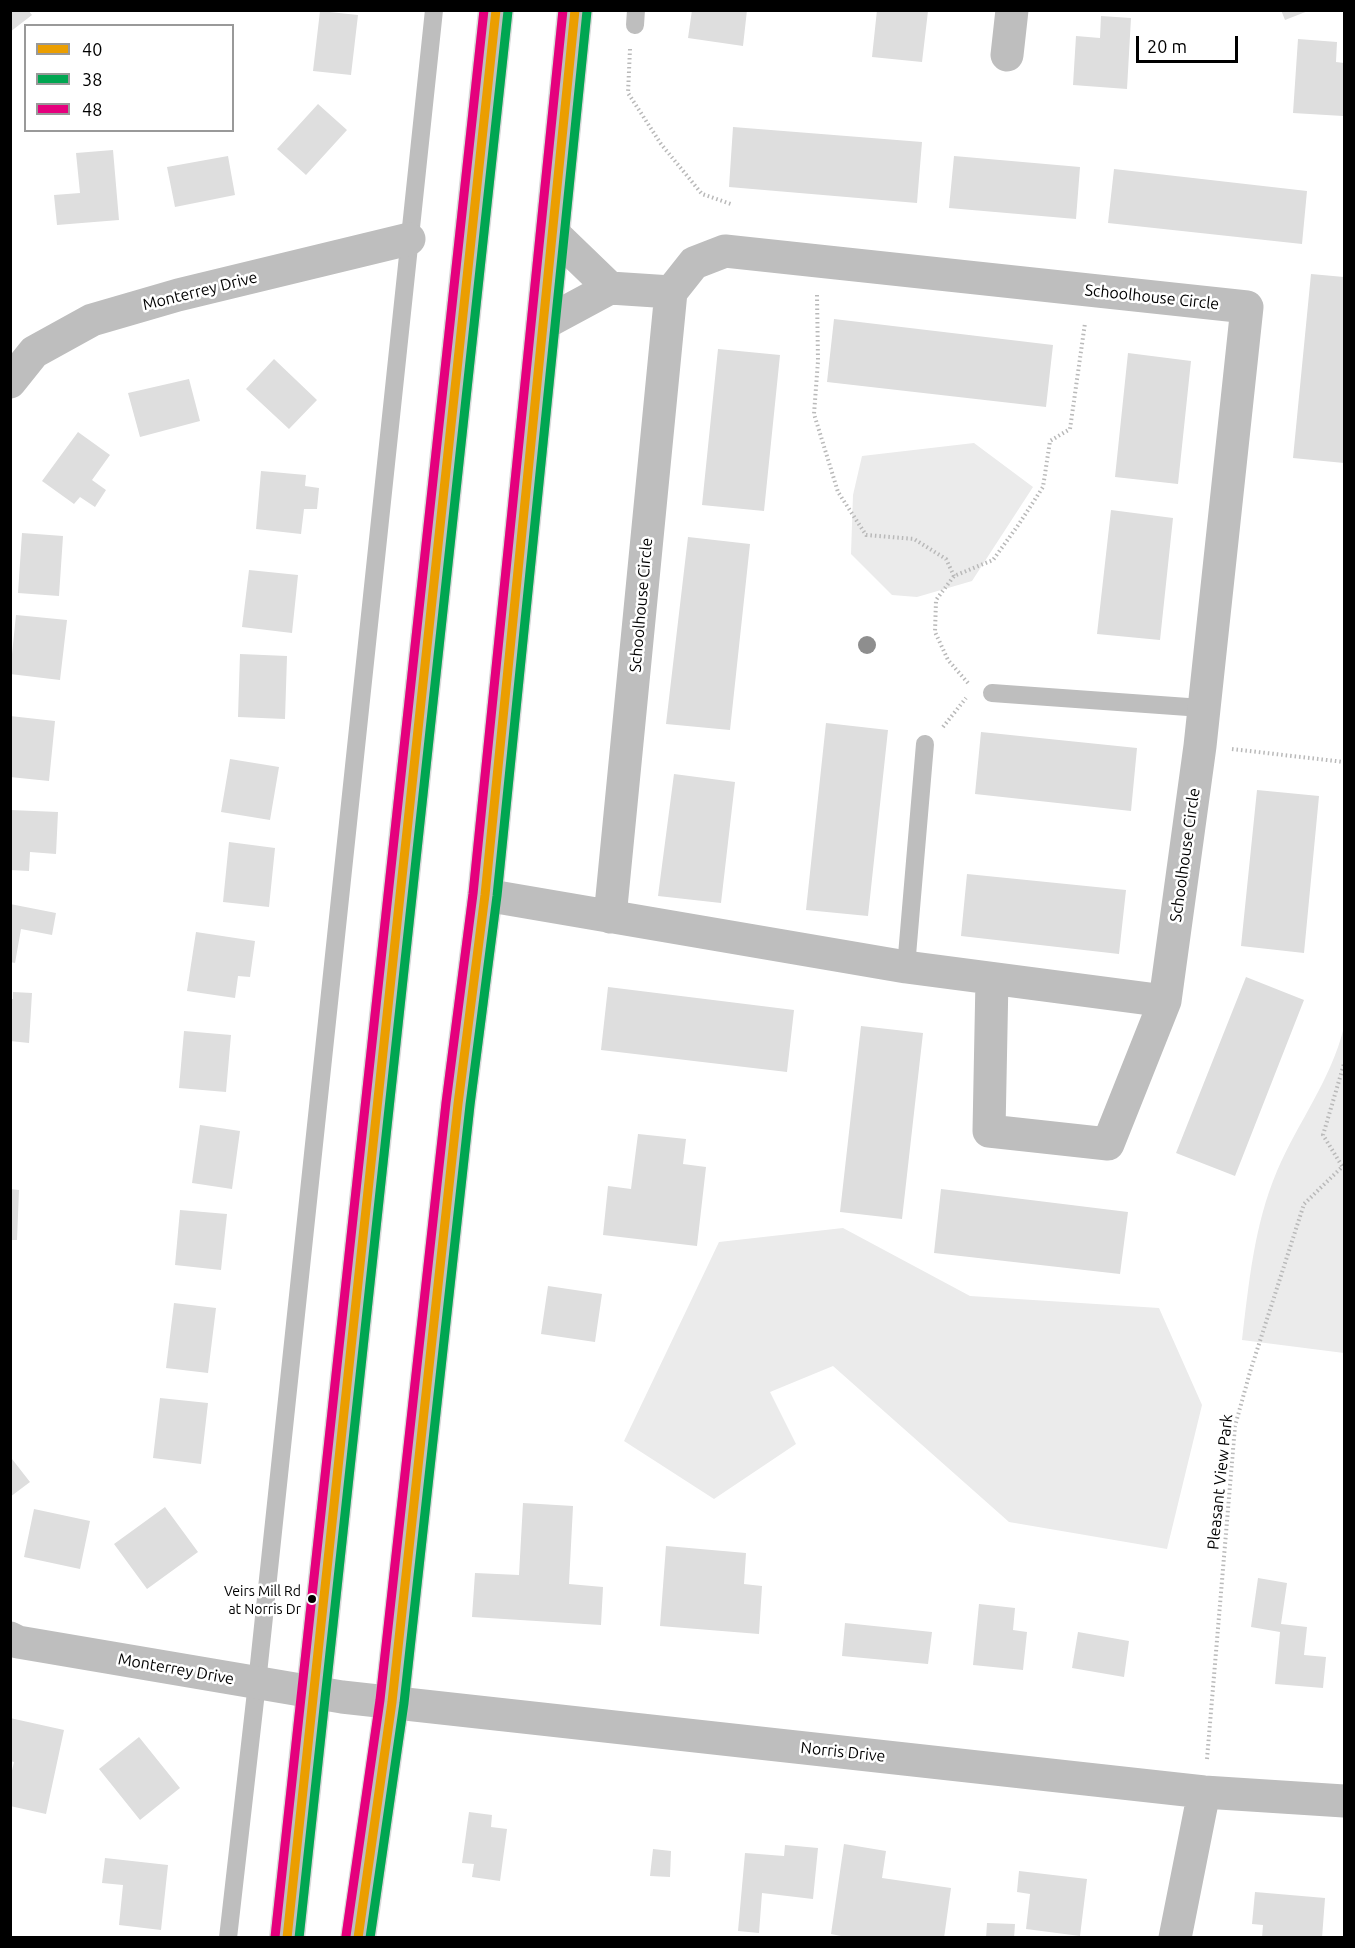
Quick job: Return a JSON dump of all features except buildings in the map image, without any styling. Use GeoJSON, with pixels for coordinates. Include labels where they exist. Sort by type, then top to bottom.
{"type":"FeatureCollection","features":[{"type":"Feature","properties":{"kind":"street"},"geometry":{"type":"LineString","coordinates":[[288,1938],[329,1695],[456,357],[496,10]]}},
{"type":"Feature","properties":{"kind":"street"},"geometry":{"type":"LineString","coordinates":[[358,1938],[392,1702],[458,1104],[485,895],[545,323],[574,10]]}},
{"type":"Feature","properties":{"kind":"street"},"geometry":{"type":"LineString","coordinates":[[1007,55],[1012,10]]}},
{"type":"Feature","properties":{"kind":"street"},"geometry":{"type":"LineString","coordinates":[[554,233],[610,288]]}},
{"type":"Feature","properties":{"kind":"street","name":"Monterrey Drive"},"geometry":{"type":"LineString","coordinates":[[10,382],[34,352],[92,320],[178,295],[410,239]]}},
{"type":"Feature","properties":{"kind":"street","name":"Schoolhouse Circle"},"geometry":{"type":"LineString","coordinates":[[610,917],[671,292],[694,263],[725,251],[1247,307],[1202,708],[1200,746],[1166,1001],[1108,1144],[989,1131],[993,979]]}},
{"type":"Feature","properties":{"kind":"street"},"geometry":{"type":"LineString","coordinates":[[545,323],[610,288],[671,292]]}},
{"type":"Feature","properties":{"kind":"street"},"geometry":{"type":"LineString","coordinates":[[485,895],[906,967],[1166,1001]]}},
{"type":"Feature","properties":{"kind":"street","name":"Monterrey Drive"},"geometry":{"type":"LineString","coordinates":[[10,1638],[18,1642],[329,1695]]}},
{"type":"Feature","properties":{"kind":"street","name":"Norris Drive"},"geometry":{"type":"LineString","coordinates":[[329,1695],[1204,1792],[1344,1801]]}},
{"type":"Feature","properties":{"kind":"street"},"geometry":{"type":"LineString","coordinates":[[1175,1938],[1204,1792]]}},
{"type":"Feature","properties":{"kind":"lane"},"geometry":{"type":"LineString","coordinates":[[228,1938],[434,10]]}},
{"type":"Feature","properties":{"kind":"lane"},"geometry":{"type":"LineString","coordinates":[[992,693],[1202,708]]}},
{"type":"Feature","properties":{"kind":"lane"},"geometry":{"type":"LineString","coordinates":[[906,967],[925,744]]}},
{"type":"Feature","properties":{"kind":"path"},"geometry":{"type":"LineString","coordinates":[[635,18],[627,60],[628,93],[661,144],[702,194],[731,204]]}},
{"type":"Feature","properties":{"kind":"path"},"geometry":{"type":"LineString","coordinates":[[817,261],[818,361],[814,414],[838,492],[866,535],[914,539],[946,559],[954,576]]}},
{"type":"Feature","properties":{"kind":"path"},"geometry":{"type":"LineString","coordinates":[[925,744],[952,718],[973,688],[948,660],[935,632],[936,600],[954,576],[993,560],[1043,487],[1050,441],[1070,429],[1089,290]]}},
{"type":"Feature","properties":{"kind":"path"},"geometry":{"type":"LineString","coordinates":[[1200,746],[1344,762]]}},
{"type":"Feature","properties":{"kind":"path"},"geometry":{"type":"LineString","coordinates":[[1343,1165],[1323,1135],[1344,1064]]}},
{"type":"Feature","properties":{"kind":"path","name":"Pleasant View Park"},"geometry":{"type":"LineString","coordinates":[[1204,1792],[1236,1426],[1250,1372],[1304,1204],[1343,1165]]}},
{"type":"Feature","properties":{"kind":"shaded area"},"geometry":{"type":"Polygon","coordinates":[[[974,443],[1033,487],[972,581],[917,597],[892,595],[851,554],[853,495],[862,456],[974,443]]]}},
{"type":"Feature","properties":{"kind":"shaded area"},"geometry":{"type":"Polygon","coordinates":[[[1344,1027],[1344,1353],[1242,1340],[1254,1254],[1269,1191],[1285,1153],[1323,1083],[1344,1027]]]}},
{"type":"Feature","properties":{"kind":"shaded area"},"geometry":{"type":"Polygon","coordinates":[[[843,1228],[970,1296],[1159,1308],[1202,1405],[1167,1549],[1009,1522],[833,1366],[770,1392],[796,1444],[714,1499],[624,1441],[719,1242],[843,1228]]]}},
{"type":"Feature","properties":{"kind":"transit line","name":"48"},"geometry":{"type":"LineString","coordinates":[[275,1937],[484,10]]}},
{"type":"Feature","properties":{"kind":"transit line","name":"40"},"geometry":{"type":"LineString","coordinates":[[287,1938],[496,10]]}},
{"type":"Feature","properties":{"kind":"transit line","name":"48"},"geometry":{"type":"LineString","coordinates":[[346,1936],[380,1700],[446,1103],[473,894],[563,10]]}},
{"type":"Feature","properties":{"kind":"transit line","name":"40"},"geometry":{"type":"LineString","coordinates":[[358,1938],[392,1702],[458,1104],[485,895],[575,10]]}},
{"type":"Feature","properties":{"kind":"transit line","name":"38"},"geometry":{"type":"LineString","coordinates":[[299,1938],[508,11]]}},
{"type":"Feature","properties":{"kind":"transit line","name":"38"},"geometry":{"type":"LineString","coordinates":[[370,1938],[404,1703],[470,1105],[497,896],[587,11]]}},
{"type":"Feature","properties":{"kind":"place","name":"Veirs Mill Rd at Norris Dr"},"geometry":{"type":"Point","coordinates":[312,1599]}}]}
